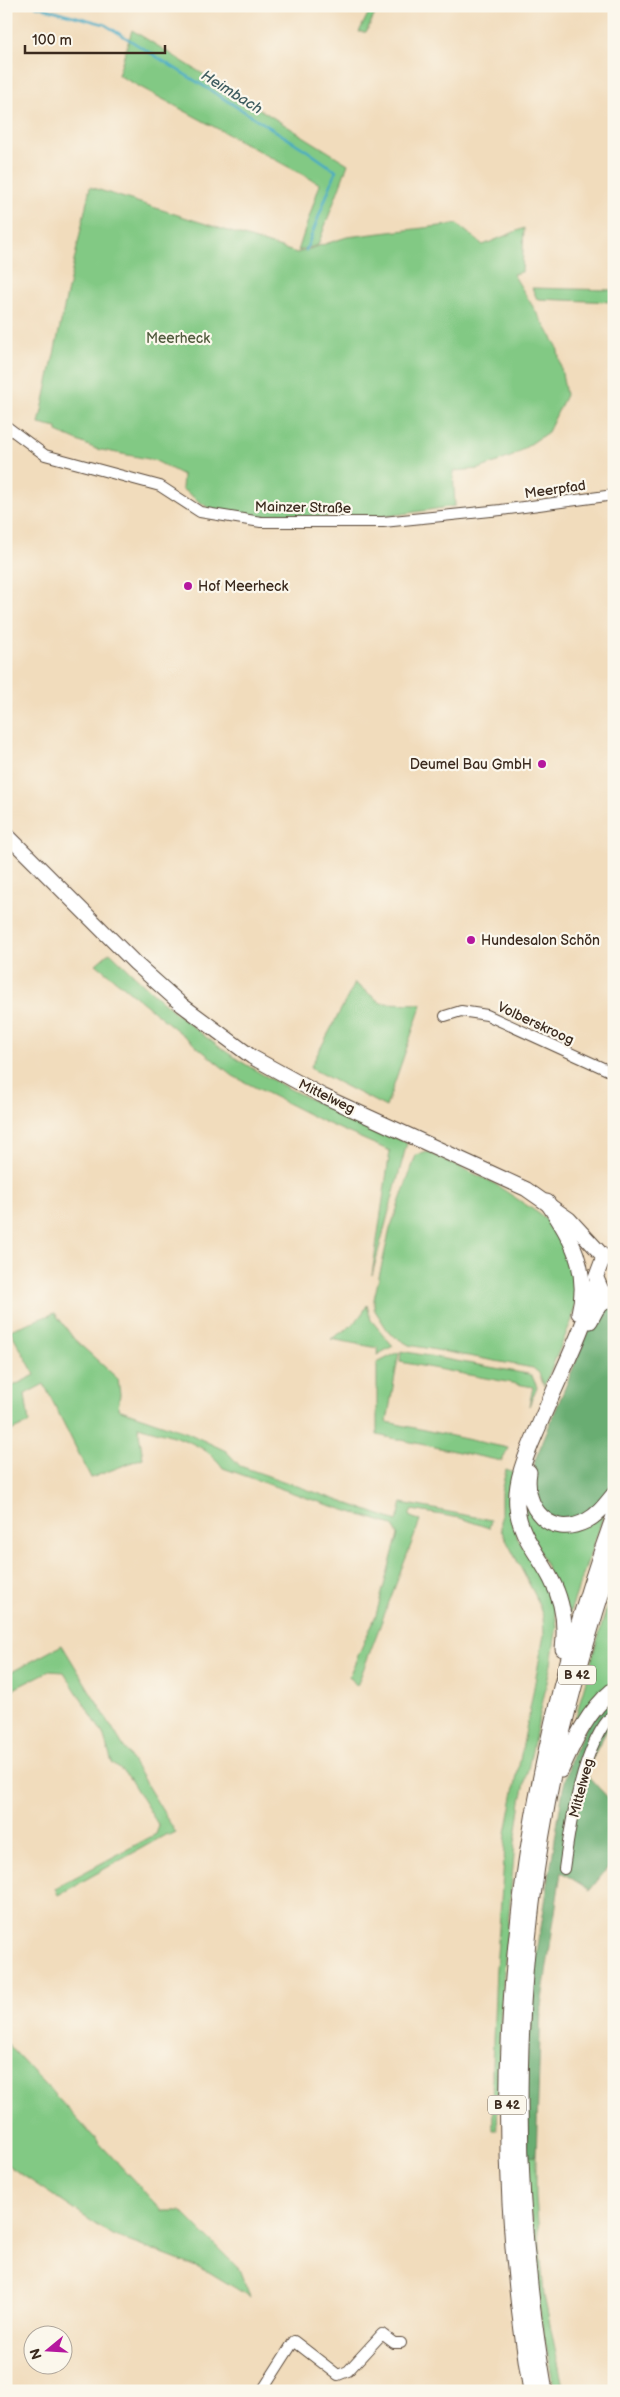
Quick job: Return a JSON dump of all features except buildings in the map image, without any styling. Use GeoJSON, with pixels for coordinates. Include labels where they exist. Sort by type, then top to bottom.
{"type":"FeatureCollection","features":[{"type":"Feature","properties":{"kind":"highway"},"geometry":{"type":"LineString","coordinates":[[547,1202],[573,1243],[581,1266],[582,1296],[574,1330],[573,1344]]}},
{"type":"Feature","properties":{"kind":"highway"},"geometry":{"type":"LineString","coordinates":[[559,1689],[565,1637],[562,1606],[551,1578],[523,1531],[518,1515],[517,1497],[529,1450],[597,1282]]}},
{"type":"Feature","properties":{"kind":"highway"},"geometry":{"type":"LineString","coordinates":[[612,1297],[597,1308],[581,1341],[538,1444],[530,1470],[528,1490],[538,1514],[550,1522],[564,1526],[579,1524],[593,1517],[614,1494]]}},
{"type":"Feature","properties":{"kind":"highway","name":"B 42"},"geometry":{"type":"LineString","coordinates":[[531,2391],[518,2307],[510,2207],[507,2099],[509,2009],[515,1931],[545,1748],[559,1689],[581,1611],[614,1516]]}},
{"type":"Feature","properties":{"kind":"highway","name":"B 42"},"geometry":{"type":"LineString","coordinates":[[545,2391],[531,2302],[521,2153],[520,2099],[523,2002],[529,1936],[548,1799],[573,1689],[614,1554]]}},
{"type":"Feature","properties":{"kind":"highway"},"geometry":{"type":"LineString","coordinates":[[548,1799],[579,1729],[602,1699],[614,1689]]}},
{"type":"Feature","properties":{"kind":"main road","name":"Mittelweg"},"geometry":{"type":"LineString","coordinates":[[6,834],[135,963],[175,999],[252,1057],[321,1094],[526,1189],[547,1202],[609,1256]]}},
{"type":"Feature","properties":{"kind":"main road"},"geometry":{"type":"LineString","coordinates":[[609,1256],[598,1268],[597,1282],[602,1291],[612,1297]]}},
{"type":"Feature","properties":{"kind":"street","name":"Mainzer Straße"},"geometry":{"type":"LineString","coordinates":[[6,426],[45,455],[160,486],[200,512],[246,520],[261,522],[382,522],[501,510]]}},
{"type":"Feature","properties":{"kind":"street","name":"Meerpfad"},"geometry":{"type":"LineString","coordinates":[[501,510],[614,495]]}},
{"type":"Feature","properties":{"kind":"street","name":"Volberskroog"},"geometry":{"type":"LineString","coordinates":[[445,1016],[461,1011],[487,1015],[614,1073]]}},
{"type":"Feature","properties":{"kind":"street","name":"Mittelweg"},"geometry":{"type":"LineString","coordinates":[[564,1869],[582,1773],[590,1752],[609,1717],[614,1713]]}},
{"type":"Feature","properties":{"kind":"street"},"geometry":{"type":"LineString","coordinates":[[262,2391],[294,2341],[338,2375],[348,2371],[382,2334],[394,2343],[401,2343]]}},
{"type":"Feature","properties":{"kind":"green space"},"geometry":{"type":"Polygon","coordinates":[[[372,6],[379,6],[366,32],[359,32],[372,6]]]}},
{"type":"Feature","properties":{"kind":"green space"},"geometry":{"type":"Polygon","coordinates":[[[132,30],[348,164],[318,245],[298,251],[320,184],[118,75],[132,30]]]}},
{"type":"Feature","properties":{"kind":"green space","name":"Meerheck"},"geometry":{"type":"Polygon","coordinates":[[[90,187],[297,253],[347,237],[457,224],[483,245],[524,228],[522,272],[513,274],[557,346],[566,395],[548,432],[513,456],[479,469],[453,471],[455,506],[389,516],[250,518],[214,512],[182,489],[183,475],[154,460],[96,449],[57,432],[57,428],[39,424],[90,187]]]}},
{"type":"Feature","properties":{"kind":"green space"},"geometry":{"type":"Polygon","coordinates":[[[532,288],[614,290],[614,302],[537,299],[532,288]]]}},
{"type":"Feature","properties":{"kind":"green space"},"geometry":{"type":"Polygon","coordinates":[[[110,952],[176,1013],[240,1061],[310,1099],[407,1143],[372,1275],[390,1151],[322,1121],[233,1076],[96,964],[110,952]]]}},
{"type":"Feature","properties":{"kind":"green space"},"geometry":{"type":"Polygon","coordinates":[[[355,983],[381,1003],[422,1004],[386,1107],[310,1068],[355,983]]]}},
{"type":"Feature","properties":{"kind":"green space"},"geometry":{"type":"Polygon","coordinates":[[[428,1152],[492,1182],[544,1217],[566,1243],[575,1271],[575,1305],[572,1320],[544,1386],[539,1373],[533,1368],[409,1345],[390,1334],[374,1309],[374,1299],[390,1229],[416,1155],[428,1152]]]}},
{"type":"Feature","properties":{"kind":"green space"},"geometry":{"type":"Polygon","coordinates":[[[614,1304],[614,1479],[603,1498],[590,1511],[575,1518],[561,1519],[548,1513],[538,1502],[533,1484],[535,1460],[591,1325],[606,1306],[614,1304]]]}},
{"type":"Feature","properties":{"kind":"green space"},"geometry":{"type":"Polygon","coordinates":[[[367,1305],[371,1320],[393,1346],[377,1355],[378,1348],[331,1339],[356,1321],[367,1305]]]}},
{"type":"Feature","properties":{"kind":"green space"},"geometry":{"type":"Polygon","coordinates":[[[55,1313],[74,1339],[118,1379],[120,1394],[118,1409],[188,1433],[226,1451],[240,1466],[397,1521],[402,1503],[491,1520],[489,1528],[460,1518],[412,1510],[409,1516],[420,1521],[357,1686],[349,1676],[376,1615],[398,1534],[392,1525],[310,1499],[223,1468],[206,1451],[196,1445],[138,1426],[143,1458],[91,1478],[44,1384],[25,1394],[29,1423],[6,1433],[6,1425],[9,1424],[7,1389],[35,1375],[10,1330],[55,1313]]]}},
{"type":"Feature","properties":{"kind":"green space"},"geometry":{"type":"Polygon","coordinates":[[[401,1351],[528,1374],[532,1376],[537,1387],[529,1406],[533,1387],[400,1362],[401,1351]]]}},
{"type":"Feature","properties":{"kind":"green space"},"geometry":{"type":"Polygon","coordinates":[[[399,1352],[387,1422],[508,1448],[502,1461],[377,1435],[377,1363],[399,1352]]]}},
{"type":"Feature","properties":{"kind":"green space"},"geometry":{"type":"Polygon","coordinates":[[[506,1470],[514,1473],[512,1520],[517,1537],[547,1588],[554,1606],[557,1626],[551,1664],[521,1801],[515,1843],[501,2007],[497,2130],[493,2130],[492,2066],[496,1968],[506,1833],[544,1635],[543,1617],[536,1597],[501,1530],[501,1492],[506,1470]]]}},
{"type":"Feature","properties":{"kind":"green space"},"geometry":{"type":"Polygon","coordinates":[[[524,1495],[604,1514],[569,1615],[525,1521],[524,1495]]]}},
{"type":"Feature","properties":{"kind":"green space"},"geometry":{"type":"Polygon","coordinates":[[[611,1592],[614,1600],[614,1682],[576,1727],[573,1726],[611,1592]]]}},
{"type":"Feature","properties":{"kind":"green space"},"geometry":{"type":"Polygon","coordinates":[[[62,1645],[176,1833],[170,1836],[167,1834],[58,1895],[55,1888],[156,1834],[159,1826],[128,1776],[112,1763],[103,1734],[64,1672],[49,1671],[6,1693],[6,1675],[62,1645]]]}},
{"type":"Feature","properties":{"kind":"green space"},"geometry":{"type":"Polygon","coordinates":[[[614,1695],[614,1716],[585,1773],[614,1804],[614,1860],[590,1890],[561,1872],[541,2007],[536,2156],[527,2157],[528,2009],[563,1789],[571,1758],[587,1725],[614,1695]]]}},
{"type":"Feature","properties":{"kind":"green space"},"geometry":{"type":"Polygon","coordinates":[[[6,2042],[162,2211],[181,2211],[239,2269],[250,2297],[209,2272],[112,2235],[6,2164],[6,2042]]]}},
{"type":"Feature","properties":{"kind":"green space"},"geometry":{"type":"Polygon","coordinates":[[[536,2156],[536,2198],[544,2296],[564,2391],[555,2391],[540,2317],[534,2265],[527,2157],[536,2156]]]}},
{"type":"Feature","properties":{"kind":"waterway","name":"Heimbach"},"geometry":{"type":"LineString","coordinates":[[36,6],[104,24],[306,150],[336,171],[306,250]]}},
{"type":"Feature","properties":{"kind":"place","name":"Hof Meerheck"},"geometry":{"type":"Point","coordinates":[188,586]}},
{"type":"Feature","properties":{"kind":"place","name":"Deumel Bau GmbH"},"geometry":{"type":"Point","coordinates":[542,764]}},
{"type":"Feature","properties":{"kind":"place","name":"Hundesalon Schön"},"geometry":{"type":"Point","coordinates":[471,940]}}]}
